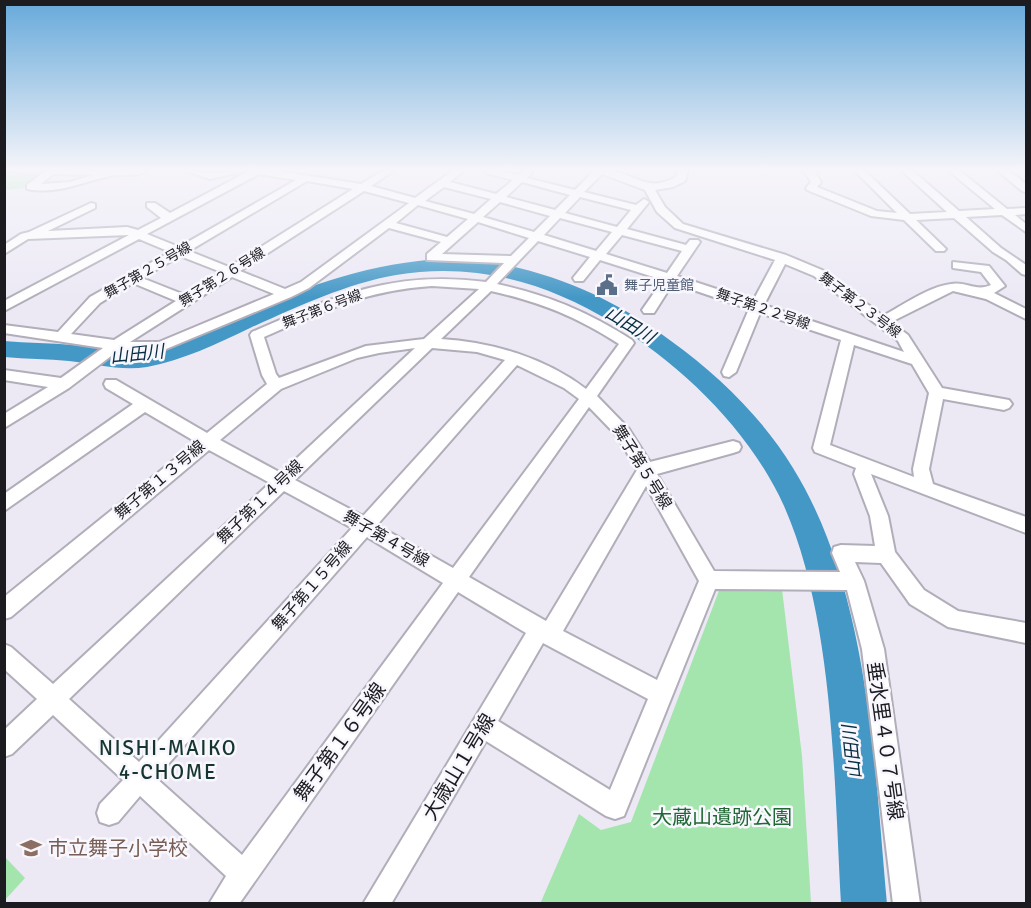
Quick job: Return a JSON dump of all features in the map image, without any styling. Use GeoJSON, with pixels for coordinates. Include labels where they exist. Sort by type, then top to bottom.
{"type":"FeatureCollection","features":[{"type":"Feature","properties":{"kind":"street"},"geometry":{"type":"LineString","coordinates":[[4,251],[28,235],[75,213]]}},
{"type":"Feature","properties":{"kind":"street"},"geometry":{"type":"LineString","coordinates":[[163,213],[169,218]]}},
{"type":"Feature","properties":{"kind":"street"},"geometry":{"type":"LineString","coordinates":[[4,308],[178,213]]}},
{"type":"Feature","properties":{"kind":"street","name":"舞子第２５号線"},"geometry":{"type":"LineString","coordinates":[[61,337],[95,300],[245,213]]}},
{"type":"Feature","properties":{"kind":"street","name":"舞子第２６号線"},"geometry":{"type":"LineString","coordinates":[[4,423],[64,384],[116,345],[322,213]]}},
{"type":"Feature","properties":{"kind":"street"},"geometry":{"type":"LineString","coordinates":[[4,329],[137,348],[161,346],[305,285],[402,213]]}},
{"type":"Feature","properties":{"kind":"street","name":"舞子第２２号線"},"geometry":{"type":"LineString","coordinates":[[459,213],[670,278],[917,361]]}},
{"type":"Feature","properties":{"kind":"street"},"geometry":{"type":"LineString","coordinates":[[481,213],[431,257],[516,260]]}},
{"type":"Feature","properties":{"kind":"street"},"geometry":{"type":"LineString","coordinates":[[579,278],[634,213]]}},
{"type":"Feature","properties":{"kind":"street","name":"舞子第２３号線"},"geometry":{"type":"LineString","coordinates":[[665,213],[670,220],[700,234],[782,258],[818,273],[884,321],[903,338],[937,393]]}},
{"type":"Feature","properties":{"kind":"street"},"geometry":{"type":"LineString","coordinates":[[873,213],[907,217],[984,213]]}},
{"type":"Feature","properties":{"kind":"street"},"geometry":{"type":"LineString","coordinates":[[903,213],[940,249]]}},
{"type":"Feature","properties":{"kind":"street"},"geometry":{"type":"LineString","coordinates":[[1008,213],[1026,228]]}},
{"type":"Feature","properties":{"kind":"street"},"geometry":{"type":"LineString","coordinates":[[557,214],[690,250]]}},
{"type":"Feature","properties":{"kind":"street","name":"舞子第１４号線"},"geometry":{"type":"LineString","coordinates":[[4,746],[516,260],[557,214]]}},
{"type":"Feature","properties":{"kind":"street"},"geometry":{"type":"LineString","coordinates":[[957,215],[997,250],[1010,256],[1026,271]]}},
{"type":"Feature","properties":{"kind":"street"},"geometry":{"type":"LineString","coordinates":[[388,224],[449,241]]}},
{"type":"Feature","properties":{"kind":"street"},"geometry":{"type":"LineString","coordinates":[[28,235],[127,230],[286,294]]}},
{"type":"Feature","properties":{"kind":"street"},"geometry":{"type":"LineString","coordinates":[[649,310],[700,234]]}},
{"type":"Feature","properties":{"kind":"street"},"geometry":{"type":"LineString","coordinates":[[729,372],[756,307],[782,258]]}},
{"type":"Feature","properties":{"kind":"street"},"geometry":{"type":"LineString","coordinates":[[957,265],[985,269],[999,286],[984,293]]}},
{"type":"Feature","properties":{"kind":"street"},"geometry":{"type":"LineString","coordinates":[[133,279],[185,300]]}},
{"type":"Feature","properties":{"kind":"street","name":"舞子第６号線"},"geometry":{"type":"LineString","coordinates":[[276,385],[270,375],[257,335],[343,298],[387,287],[416,283],[490,285],[537,298],[581,315],[627,343]]}},
{"type":"Feature","properties":{"kind":"street"},"geometry":{"type":"LineString","coordinates":[[884,321],[951,287],[984,293],[1015,307],[1026,315]]}},
{"type":"Feature","properties":{"kind":"street"},"geometry":{"type":"LineString","coordinates":[[849,338],[821,448],[1026,525]]}},
{"type":"Feature","properties":{"kind":"street","name":"舞子第５号線"},"geometry":{"type":"LineString","coordinates":[[276,385],[331,363],[378,348],[428,343],[460,345],[515,358],[538,368],[589,396],[620,428],[709,580]]}},
{"type":"Feature","properties":{"kind":"street","name":"舞子第１６号線"},"geometry":{"type":"LineString","coordinates":[[222,903],[627,343]]}},
{"type":"Feature","properties":{"kind":"street","name":"舞子第１５号線"},"geometry":{"type":"LineString","coordinates":[[109,813],[515,358]]}},
{"type":"Feature","properties":{"kind":"street"},"geometry":{"type":"LineString","coordinates":[[4,375],[64,384]]}},
{"type":"Feature","properties":{"kind":"street","name":"舞子第４号線"},"geometry":{"type":"LineString","coordinates":[[111,384],[207,441],[364,526],[544,632],[661,694]]}},
{"type":"Feature","properties":{"kind":"street","name":"舞子第１３号線"},"geometry":{"type":"LineString","coordinates":[[4,610],[276,385]]}},
{"type":"Feature","properties":{"kind":"street"},"geometry":{"type":"LineString","coordinates":[[925,488],[921,468],[937,393],[1004,404]]}},
{"type":"Feature","properties":{"kind":"street"},"geometry":{"type":"LineString","coordinates":[[4,504],[145,404]]}},
{"type":"Feature","properties":{"kind":"street"},"geometry":{"type":"LineString","coordinates":[[646,470],[733,447]]}},
{"type":"Feature","properties":{"kind":"street"},"geometry":{"type":"LineString","coordinates":[[865,465],[862,474],[879,516],[886,555],[917,597],[955,621],[1026,633]]}},
{"type":"Feature","properties":{"kind":"street","name":"大歳山１号線"},"geometry":{"type":"LineString","coordinates":[[376,903],[484,726],[646,470]]}},
{"type":"Feature","properties":{"kind":"street","name":"垂水里４０７号線"},"geometry":{"type":"LineString","coordinates":[[886,555],[841,553],[854,581],[873,649],[907,903]]}},
{"type":"Feature","properties":{"kind":"street"},"geometry":{"type":"LineString","coordinates":[[484,726],[615,807],[709,580],[854,581]]}},
{"type":"Feature","properties":{"kind":"street"},"geometry":{"type":"LineString","coordinates":[[4,654],[243,874]]}},
{"type":"Feature","properties":{"kind":"green space","name":"大蔵山遺跡公園"},"geometry":{"type":"Polygon","coordinates":[[[720,588],[782,589],[802,756],[811,903],[540,904],[579,814],[601,830],[631,822],[720,588]]]}},
{"type":"Feature","properties":{"kind":"green space"},"geometry":{"type":"Polygon","coordinates":[[[4,856],[25,878],[5,900],[4,900],[4,856]]]}},
{"type":"Feature","properties":{"kind":"waterway","name":"山田川"},"geometry":{"type":"LineString","coordinates":[[4,349],[70,353],[119,360],[150,358],[193,345],[320,290],[376,273],[427,265],[458,264],[517,273],[573,292],[628,322],[678,358],[725,401],[746,424],[782,475],[808,526],[824,576],[840,654],[852,756],[864,904]]}},
{"type":"Feature","properties":{"kind":"place","name":"舞子児童館"},"geometry":{"type":"Point","coordinates":[607,285]}},
{"type":"Feature","properties":{"kind":"place","name":"市立舞子小学校"},"geometry":{"type":"Point","coordinates":[31,848]}},
{"type":"Feature","properties":{"kind":"district","name":"NISHI-MAIKO 4-CHOME"},"geometry":{"type":"Point","coordinates":[168,760]}}]}
